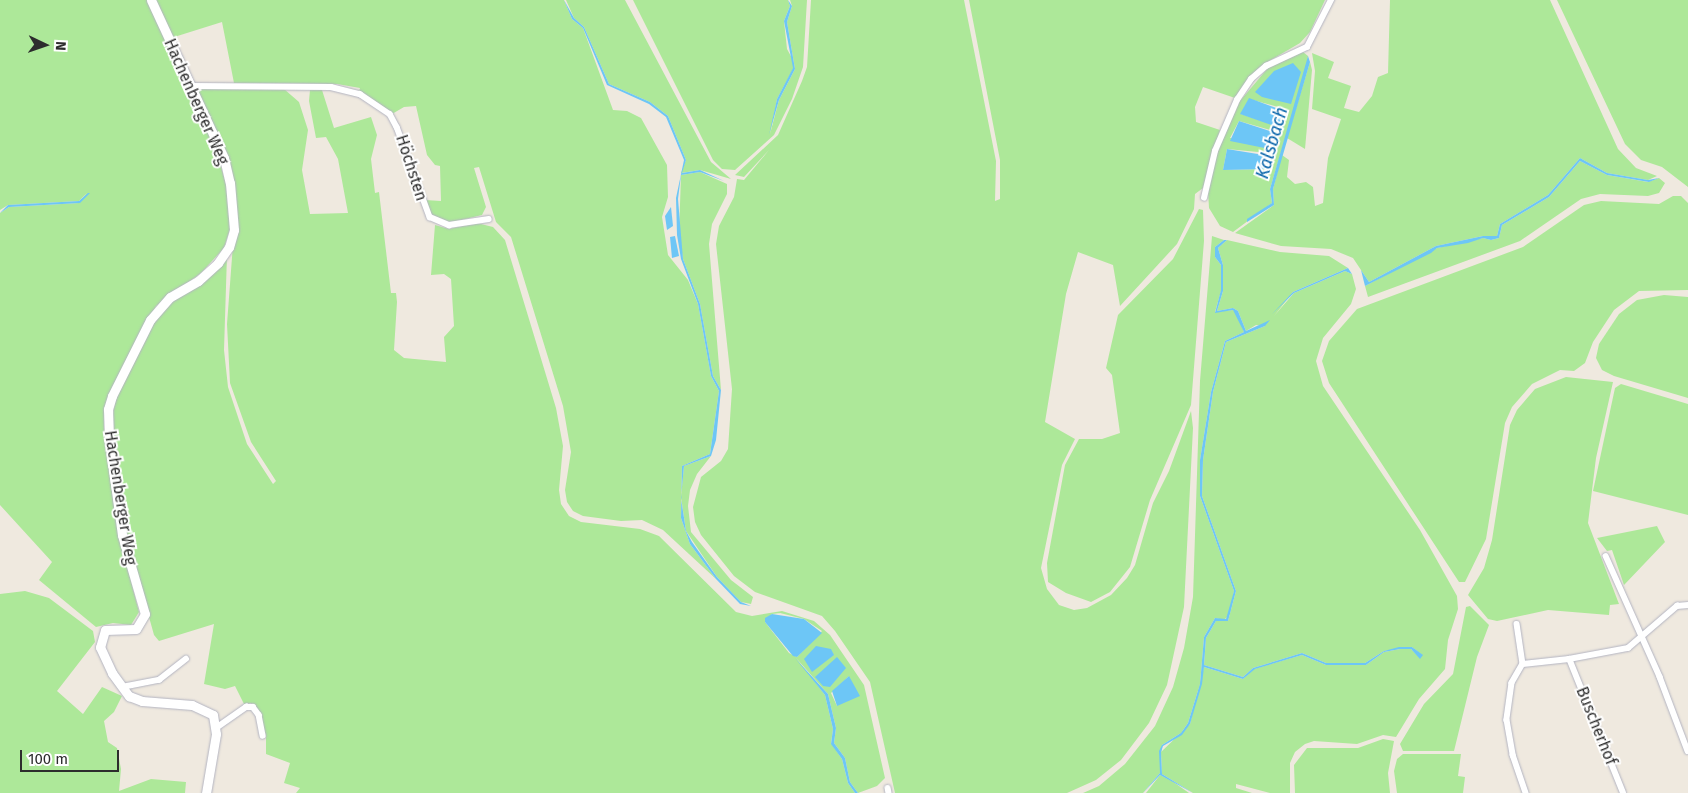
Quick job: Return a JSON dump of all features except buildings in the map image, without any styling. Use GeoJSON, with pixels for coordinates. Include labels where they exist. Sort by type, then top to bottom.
{"type":"FeatureCollection","features":[{"type":"Feature","properties":{"kind":"street","name":"Hachenberger Weg"},"geometry":{"type":"LineString","coordinates":[[151,0],[224,158],[230,183],[234,230],[229,247],[218,263],[198,281],[170,297],[150,320],[116,386],[108,409],[109,440],[122,535],[145,614],[141,625],[136,629],[111,628],[102,634],[102,654],[120,687],[129,696],[142,701],[192,705],[206,710],[213,715],[216,728]]}},
{"type":"Feature","properties":{"kind":"street"},"geometry":{"type":"LineString","coordinates":[[1204,198],[1214,151],[1237,100],[1266,66],[1307,47],[1331,0]]}},
{"type":"Feature","properties":{"kind":"street","name":"Höchsten"},"geometry":{"type":"LineString","coordinates":[[190,86],[331,87],[360,94],[390,114],[397,127],[430,217],[449,226],[489,219]]}},
{"type":"Feature","properties":{"kind":"street"},"geometry":{"type":"LineString","coordinates":[[1606,556],[1688,751]]}},
{"type":"Feature","properties":{"kind":"street"},"geometry":{"type":"LineString","coordinates":[[1523,664],[1569,659],[1628,648],[1642,639],[1678,606],[1688,605]]}},
{"type":"Feature","properties":{"kind":"street"},"geometry":{"type":"LineString","coordinates":[[1517,624],[1523,664],[1512,684],[1508,720],[1513,755],[1526,793]]}},
{"type":"Feature","properties":{"kind":"street"},"geometry":{"type":"LineString","coordinates":[[120,687],[159,680],[186,659]]}},
{"type":"Feature","properties":{"kind":"street","name":"Buscherhof"},"geometry":{"type":"LineString","coordinates":[[1569,659],[1623,793]]}},
{"type":"Feature","properties":{"kind":"street"},"geometry":{"type":"LineString","coordinates":[[206,793],[216,728],[246,707],[253,707],[259,715],[263,736]]}},
{"type":"Feature","properties":{"kind":"green space"},"geometry":{"type":"Polygon","coordinates":[[[0,0],[147,0],[216,149],[226,184],[230,229],[224,248],[201,273],[156,306],[104,411],[104,428],[119,535],[139,612],[131,625],[113,623],[96,627],[39,580],[52,562],[0,505],[0,213],[9,207],[79,203],[87,193],[79,201],[8,205],[0,210],[0,0]]]}},
{"type":"Feature","properties":{"kind":"green space"},"geometry":{"type":"Polygon","coordinates":[[[154,0],[564,0],[572,19],[583,28],[613,110],[627,111],[641,118],[667,165],[668,197],[662,217],[668,255],[688,280],[698,304],[711,376],[719,391],[710,454],[682,466],[681,518],[690,544],[716,579],[663,530],[642,520],[621,521],[583,516],[573,511],[567,502],[565,490],[571,452],[563,406],[511,237],[496,222],[479,167],[474,168],[486,207],[482,215],[449,223],[437,219],[428,212],[425,200],[441,201],[440,166],[435,165],[427,155],[416,106],[404,107],[392,114],[359,91],[360,88],[337,84],[234,83],[222,22],[171,38],[154,0]]]}},
{"type":"Feature","properties":{"kind":"green space"},"geometry":{"type":"Polygon","coordinates":[[[566,0],[625,0],[711,162],[731,179],[700,170],[681,173],[686,160],[668,116],[650,102],[609,84],[584,27],[574,18],[566,0]]]}},
{"type":"Feature","properties":{"kind":"green space"},"geometry":{"type":"Polygon","coordinates":[[[633,0],[788,0],[790,6],[784,21],[787,49],[793,60],[793,69],[777,99],[770,134],[779,100],[795,69],[787,22],[792,6],[790,0],[807,0],[803,67],[792,99],[774,135],[735,170],[722,169],[713,160],[633,0]]]}},
{"type":"Feature","properties":{"kind":"green space"},"geometry":{"type":"Polygon","coordinates":[[[811,0],[964,0],[996,161],[995,201],[1000,199],[1000,160],[969,0],[1325,0],[1310,32],[1300,43],[1264,64],[1249,78],[1235,98],[1203,87],[1195,107],[1196,122],[1220,130],[1203,188],[1195,194],[1194,209],[1177,244],[1120,306],[1113,265],[1078,252],[1066,294],[1045,422],[1075,439],[1062,465],[1041,568],[1047,589],[1059,605],[1074,610],[1087,608],[1111,595],[1127,578],[1135,565],[1153,503],[1169,471],[1191,411],[1193,428],[1184,607],[1167,685],[1149,723],[1121,760],[1096,780],[1067,793],[895,793],[870,682],[835,631],[822,616],[755,592],[734,576],[701,535],[695,522],[693,507],[701,477],[721,461],[728,449],[732,389],[716,244],[719,226],[734,197],[737,179],[744,180],[769,150],[744,177],[735,175],[778,135],[802,81],[807,67],[811,0]]]}},
{"type":"Feature","properties":{"kind":"green space"},"geometry":{"type":"Polygon","coordinates":[[[1390,0],[1550,0],[1618,149],[1636,168],[1657,176],[1648,180],[1607,173],[1580,158],[1548,195],[1500,224],[1497,236],[1483,236],[1436,246],[1369,282],[1353,258],[1331,249],[1281,246],[1235,233],[1274,205],[1273,189],[1282,155],[1289,160],[1287,177],[1295,184],[1306,182],[1313,187],[1315,206],[1323,203],[1328,158],[1341,119],[1312,109],[1315,71],[1312,53],[1334,62],[1328,78],[1351,86],[1344,108],[1359,112],[1372,96],[1378,77],[1388,73],[1390,0]]]}},
{"type":"Feature","properties":{"kind":"green space"},"geometry":{"type":"Polygon","coordinates":[[[1557,0],[1688,0],[1688,187],[1662,167],[1641,160],[1625,144],[1557,0]]]}},
{"type":"Feature","properties":{"kind":"green space"},"geometry":{"type":"Polygon","coordinates":[[[1303,52],[1308,56],[1307,65],[1270,189],[1272,203],[1233,232],[1220,226],[1209,208],[1208,191],[1217,152],[1240,101],[1268,68],[1303,52]],[[1249,99],[1241,114],[1283,128],[1282,108],[1249,99]],[[1239,121],[1230,138],[1279,134],[1239,121]],[[1227,149],[1223,170],[1269,169],[1273,159],[1258,152],[1227,149]]]}},
{"type":"Feature","properties":{"kind":"green space"},"geometry":{"type":"Polygon","coordinates":[[[1310,62],[1312,70],[1305,149],[1287,138],[1310,62]]]}},
{"type":"Feature","properties":{"kind":"green space"},"geometry":{"type":"Polygon","coordinates":[[[200,88],[284,89],[299,102],[308,130],[302,170],[310,214],[348,213],[338,159],[326,137],[316,138],[309,101],[310,90],[322,90],[334,128],[371,117],[377,135],[371,159],[375,193],[379,192],[391,293],[396,293],[397,302],[394,350],[404,358],[446,362],[444,337],[454,326],[451,279],[444,274],[431,275],[435,225],[449,229],[477,223],[493,227],[505,240],[556,408],[563,446],[559,490],[561,504],[569,516],[581,522],[640,529],[659,536],[736,612],[752,616],[782,611],[814,621],[830,635],[864,685],[885,778],[877,786],[858,793],[850,782],[845,758],[834,743],[836,728],[828,694],[796,658],[825,695],[833,729],[831,743],[842,759],[848,783],[855,793],[296,793],[300,788],[284,783],[290,763],[266,754],[266,735],[257,708],[251,703],[244,704],[235,686],[225,689],[204,684],[214,624],[159,641],[154,635],[126,534],[111,427],[116,396],[153,322],[161,310],[227,255],[224,350],[228,387],[247,444],[273,484],[276,481],[251,442],[230,383],[227,324],[233,244],[233,183],[197,94],[200,88]],[[780,613],[772,614],[765,622],[789,653],[797,657],[822,631],[804,619],[780,613]],[[849,676],[831,693],[837,706],[849,676]]]}},
{"type":"Feature","properties":{"kind":"green space"},"geometry":{"type":"Polygon","coordinates":[[[1580,161],[1607,175],[1648,182],[1659,178],[1665,183],[1659,193],[1648,196],[1600,194],[1581,199],[1520,241],[1368,297],[1365,286],[1437,248],[1483,238],[1491,240],[1499,238],[1502,225],[1549,197],[1580,161]]]}},
{"type":"Feature","properties":{"kind":"green space"},"geometry":{"type":"Polygon","coordinates":[[[700,172],[727,184],[727,194],[712,224],[709,244],[721,390],[713,376],[700,304],[683,259],[679,234],[681,175],[700,172]]]}},
{"type":"Feature","properties":{"kind":"green space"},"geometry":{"type":"Polygon","coordinates":[[[1673,196],[1681,196],[1688,203],[1688,290],[1639,291],[1614,310],[1593,342],[1585,363],[1574,371],[1560,370],[1532,384],[1512,407],[1505,423],[1486,539],[1465,582],[1459,582],[1329,383],[1322,361],[1329,341],[1357,309],[1523,247],[1584,205],[1601,201],[1659,204],[1673,196]]]}},
{"type":"Feature","properties":{"kind":"green space"},"geometry":{"type":"Polygon","coordinates":[[[1199,209],[1203,210],[1204,241],[1191,405],[1150,500],[1130,567],[1110,592],[1091,602],[1066,593],[1048,582],[1047,563],[1065,465],[1079,439],[1102,439],[1120,433],[1112,375],[1106,368],[1118,315],[1173,259],[1199,209]]]}},
{"type":"Feature","properties":{"kind":"green space"},"geometry":{"type":"Polygon","coordinates":[[[1212,236],[1224,240],[1215,247],[1215,257],[1221,265],[1221,291],[1215,312],[1233,310],[1237,312],[1244,332],[1225,341],[1211,392],[1200,460],[1200,496],[1234,591],[1230,614],[1224,620],[1215,618],[1204,637],[1200,684],[1188,723],[1181,733],[1162,745],[1160,773],[1143,793],[1083,793],[1099,786],[1125,764],[1155,726],[1173,687],[1184,648],[1193,597],[1200,381],[1212,236]]]}},
{"type":"Feature","properties":{"kind":"green space"},"geometry":{"type":"Polygon","coordinates":[[[1227,240],[1280,252],[1329,256],[1348,268],[1293,292],[1274,316],[1294,293],[1345,271],[1352,274],[1356,289],[1351,304],[1323,338],[1316,361],[1323,386],[1420,530],[1457,596],[1458,609],[1448,640],[1445,669],[1419,699],[1396,737],[1383,735],[1357,744],[1314,741],[1305,744],[1295,752],[1290,763],[1290,793],[1270,793],[1236,784],[1236,788],[1252,793],[1193,793],[1162,774],[1161,752],[1190,724],[1204,667],[1243,679],[1254,669],[1302,655],[1326,665],[1366,665],[1384,652],[1400,649],[1411,649],[1420,658],[1422,655],[1412,647],[1384,651],[1365,663],[1326,663],[1302,653],[1253,668],[1243,677],[1204,665],[1206,638],[1216,621],[1228,621],[1236,591],[1202,496],[1203,460],[1213,392],[1226,342],[1265,326],[1256,325],[1246,331],[1238,311],[1233,308],[1217,311],[1223,291],[1223,265],[1218,248],[1227,240]]]}},
{"type":"Feature","properties":{"kind":"green space"},"geometry":{"type":"Polygon","coordinates":[[[1664,295],[1688,297],[1688,398],[1614,376],[1602,370],[1596,358],[1599,344],[1619,314],[1637,300],[1664,295]]]}},
{"type":"Feature","properties":{"kind":"green space"},"geometry":{"type":"Polygon","coordinates":[[[1566,377],[1613,382],[1596,458],[1588,523],[1619,604],[1610,605],[1609,615],[1548,610],[1497,621],[1488,619],[1468,595],[1484,568],[1492,540],[1510,425],[1517,410],[1535,389],[1566,377]]]}},
{"type":"Feature","properties":{"kind":"green space"},"geometry":{"type":"Polygon","coordinates":[[[1621,384],[1688,404],[1688,515],[1593,491],[1615,388],[1621,384]]]}},
{"type":"Feature","properties":{"kind":"green space"},"geometry":{"type":"Polygon","coordinates":[[[711,456],[697,474],[690,490],[688,506],[691,532],[731,580],[753,597],[751,604],[741,602],[717,577],[686,531],[681,497],[684,466],[711,456]]]}},
{"type":"Feature","properties":{"kind":"green space"},"geometry":{"type":"Polygon","coordinates":[[[1657,526],[1665,542],[1624,585],[1612,550],[1607,551],[1597,538],[1657,526]]]}},
{"type":"Feature","properties":{"kind":"green space"},"geometry":{"type":"Polygon","coordinates":[[[25,591],[49,598],[93,631],[95,642],[57,691],[83,714],[102,687],[122,696],[114,712],[104,721],[108,742],[117,748],[121,769],[119,791],[151,779],[186,782],[185,793],[0,793],[0,594],[25,591]]]}},
{"type":"Feature","properties":{"kind":"green space"},"geometry":{"type":"Polygon","coordinates":[[[1470,606],[1489,625],[1477,657],[1454,751],[1403,751],[1400,744],[1424,704],[1453,674],[1466,607],[1470,606]]]}},
{"type":"Feature","properties":{"kind":"green space"},"geometry":{"type":"Polygon","coordinates":[[[1383,739],[1394,741],[1388,773],[1390,793],[1295,793],[1294,765],[1307,748],[1358,748],[1383,739]]]}},
{"type":"Feature","properties":{"kind":"green space"},"geometry":{"type":"Polygon","coordinates":[[[1403,754],[1461,754],[1458,776],[1465,777],[1463,793],[1397,793],[1394,771],[1397,759],[1403,754]]]}},
{"type":"Feature","properties":{"kind":"green space"},"geometry":{"type":"Polygon","coordinates":[[[1160,775],[1172,781],[1189,793],[1146,793],[1160,775]]]}},
{"type":"Feature","properties":{"kind":"water"},"geometry":{"type":"Polygon","coordinates":[[[564,0],[574,18],[584,27],[609,84],[650,102],[668,116],[686,160],[682,173],[700,170],[724,181],[700,172],[681,175],[678,199],[683,259],[700,304],[713,376],[721,390],[716,440],[711,456],[684,466],[681,493],[682,466],[710,454],[719,391],[711,376],[698,304],[681,259],[677,235],[676,198],[684,160],[666,117],[649,104],[607,85],[583,28],[572,19],[564,0]]]}},
{"type":"Feature","properties":{"kind":"water"},"geometry":{"type":"Polygon","coordinates":[[[788,0],[792,6],[787,22],[795,69],[779,100],[769,135],[777,99],[793,68],[784,21],[790,6],[788,0]]]}},
{"type":"Feature","properties":{"kind":"water"},"geometry":{"type":"Polygon","coordinates":[[[1308,56],[1310,62],[1273,189],[1274,205],[1247,222],[1247,219],[1272,203],[1270,189],[1308,56]]]}},
{"type":"Feature","properties":{"kind":"water"},"geometry":{"type":"Polygon","coordinates":[[[1293,63],[1301,72],[1291,104],[1262,97],[1255,92],[1274,71],[1293,63]]]}},
{"type":"Feature","properties":{"kind":"water"},"geometry":{"type":"Polygon","coordinates":[[[1249,98],[1287,112],[1283,129],[1240,114],[1249,98]]]}},
{"type":"Feature","properties":{"kind":"water","name":"Kalsbach"},"geometry":{"type":"Polygon","coordinates":[[[1239,121],[1279,134],[1275,150],[1230,141],[1239,121]]]}},
{"type":"Feature","properties":{"kind":"water"},"geometry":{"type":"Polygon","coordinates":[[[1227,149],[1270,156],[1272,166],[1269,169],[1223,170],[1227,149]]]}},
{"type":"Feature","properties":{"kind":"water"},"geometry":{"type":"Polygon","coordinates":[[[1580,158],[1607,173],[1648,180],[1659,178],[1649,182],[1607,175],[1580,161],[1549,197],[1502,225],[1499,238],[1491,240],[1483,238],[1468,243],[1437,248],[1431,253],[1365,286],[1361,270],[1369,282],[1436,246],[1483,236],[1497,236],[1500,224],[1548,195],[1580,158]]]}},
{"type":"Feature","properties":{"kind":"water"},"geometry":{"type":"Polygon","coordinates":[[[90,193],[80,203],[9,207],[0,213],[8,205],[79,201],[90,193]]]}},
{"type":"Feature","properties":{"kind":"water"},"geometry":{"type":"Polygon","coordinates":[[[671,207],[673,226],[667,230],[665,216],[671,207]]]}},
{"type":"Feature","properties":{"kind":"water"},"geometry":{"type":"Polygon","coordinates":[[[675,236],[679,256],[672,258],[670,237],[675,236]]]}},
{"type":"Feature","properties":{"kind":"water"},"geometry":{"type":"Polygon","coordinates":[[[1224,240],[1227,240],[1218,248],[1223,265],[1223,291],[1217,311],[1233,308],[1238,311],[1246,331],[1270,320],[1265,326],[1226,342],[1213,392],[1203,460],[1202,496],[1236,591],[1228,621],[1216,621],[1206,638],[1204,665],[1243,677],[1253,668],[1302,653],[1326,663],[1365,663],[1384,651],[1399,647],[1412,647],[1423,655],[1420,659],[1411,649],[1400,649],[1384,652],[1366,665],[1326,665],[1302,655],[1255,669],[1243,679],[1204,667],[1202,684],[1190,724],[1182,735],[1163,746],[1161,752],[1162,774],[1193,793],[1160,775],[1143,793],[1160,773],[1159,751],[1162,745],[1181,733],[1188,723],[1200,684],[1204,637],[1215,618],[1226,619],[1234,591],[1200,496],[1200,460],[1211,392],[1225,341],[1244,332],[1233,310],[1215,313],[1221,290],[1221,265],[1215,257],[1215,247],[1224,240]]]}},
{"type":"Feature","properties":{"kind":"water"},"geometry":{"type":"Polygon","coordinates":[[[1348,268],[1352,274],[1345,271],[1294,293],[1272,314],[1293,292],[1348,268]]]}},
{"type":"Feature","properties":{"kind":"water"},"geometry":{"type":"Polygon","coordinates":[[[681,500],[686,531],[692,542],[717,577],[741,602],[751,606],[740,604],[716,579],[690,544],[681,518],[681,500]]]}},
{"type":"Feature","properties":{"kind":"water"},"geometry":{"type":"Polygon","coordinates":[[[772,614],[804,619],[822,633],[797,657],[793,656],[765,622],[765,618],[772,614]]]}},
{"type":"Feature","properties":{"kind":"water"},"geometry":{"type":"Polygon","coordinates":[[[816,646],[831,649],[834,655],[812,672],[804,659],[816,646]]]}},
{"type":"Feature","properties":{"kind":"water"},"geometry":{"type":"Polygon","coordinates":[[[837,657],[846,668],[830,687],[823,686],[815,677],[837,657]]]}},
{"type":"Feature","properties":{"kind":"water"},"geometry":{"type":"Polygon","coordinates":[[[795,658],[828,694],[836,728],[834,743],[845,758],[850,782],[858,793],[855,793],[848,783],[842,759],[831,744],[833,729],[825,695],[795,658]]]}},
{"type":"Feature","properties":{"kind":"water"},"geometry":{"type":"Polygon","coordinates":[[[849,676],[860,696],[837,706],[832,691],[849,676]]]}}]}
